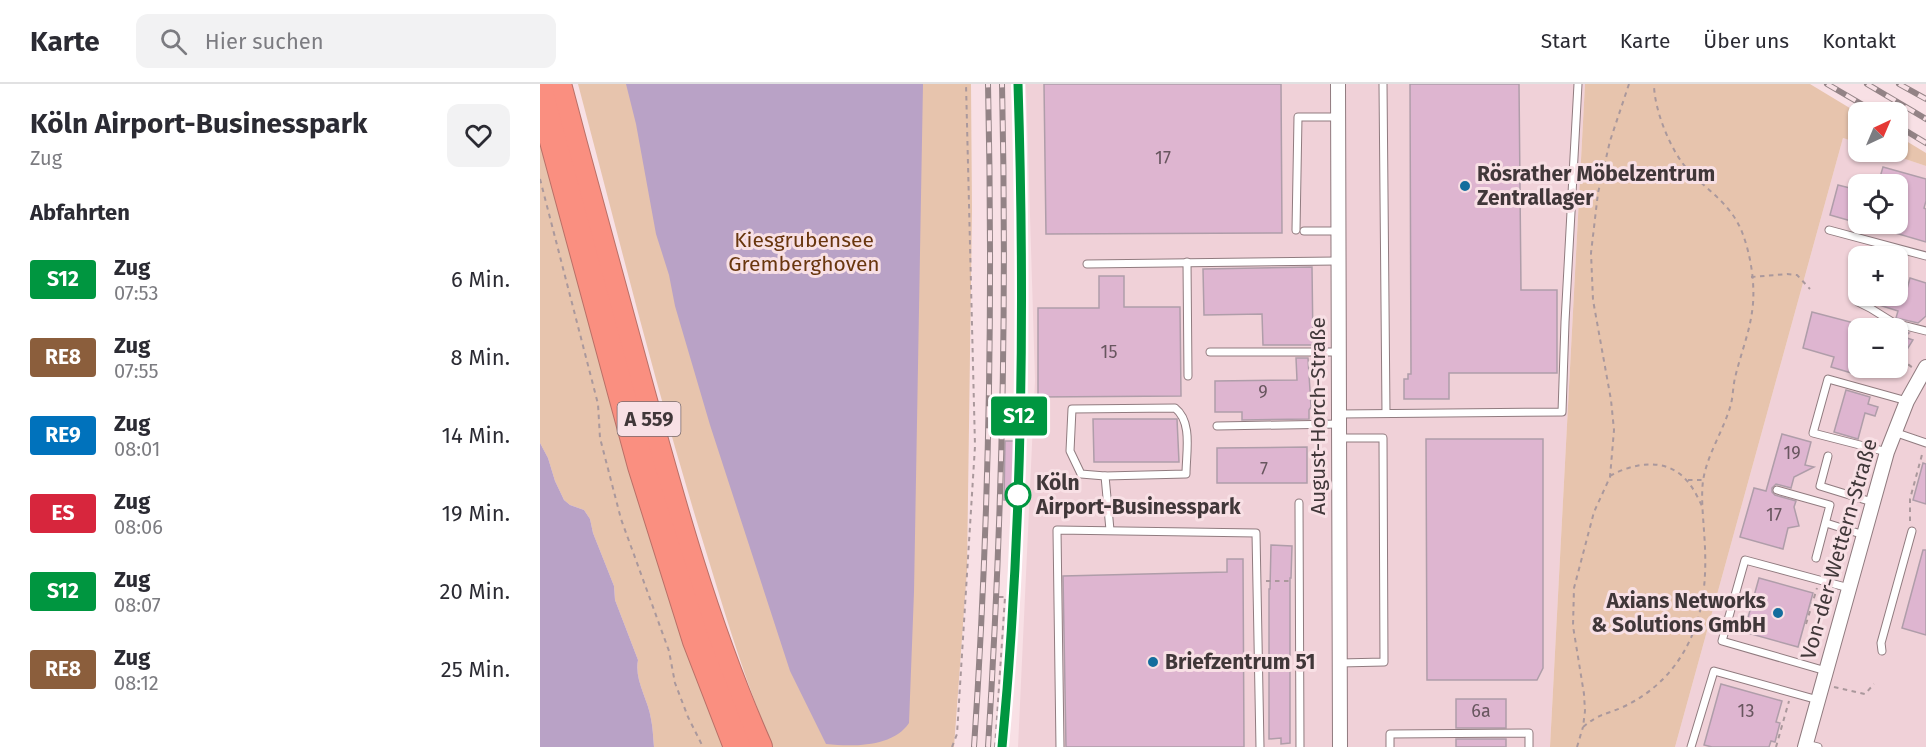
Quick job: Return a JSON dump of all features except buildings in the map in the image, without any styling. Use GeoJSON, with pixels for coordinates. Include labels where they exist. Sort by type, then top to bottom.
{"type":"FeatureCollection","features":[{"type":"Feature","properties":{"kind":"highway","name":"A 559"},"geometry":{"type":"LineString","coordinates":[[558,84],[660,462],[714,633],[759,747]]}},
{"type":"Feature","properties":{"kind":"highway","name":"A 559"},"geometry":{"type":"LineString","coordinates":[[540,93],[641,466],[696,641],[737,747]]}},
{"type":"Feature","properties":{"kind":"street","name":"August-Horch-Straße"},"geometry":{"type":"LineString","coordinates":[[1338,84],[1340,747]]}},
{"type":"Feature","properties":{"kind":"street","name":"Von-der-Wettern-Straße"},"geometry":{"type":"LineString","coordinates":[[1810,746],[1818,700],[1887,452],[1907,401],[1926,367]]}},
{"type":"Feature","properties":{"kind":"lane"},"geometry":{"type":"LineString","coordinates":[[1383,84],[1386,413]]}},
{"type":"Feature","properties":{"kind":"lane"},"geometry":{"type":"LineString","coordinates":[[1217,426],[1340,425],[1386,413],[1562,412],[1578,84]]}},
{"type":"Feature","properties":{"kind":"lane"},"geometry":{"type":"LineString","coordinates":[[1337,231],[1300,230],[1298,117],[1338,117]]}},
{"type":"Feature","properties":{"kind":"lane"},"geometry":{"type":"LineString","coordinates":[[1829,230],[1926,256]]}},
{"type":"Feature","properties":{"kind":"lane"},"geometry":{"type":"LineString","coordinates":[[1087,264],[1337,261]]}},
{"type":"Feature","properties":{"kind":"lane"},"geometry":{"type":"LineString","coordinates":[[1187,262],[1188,376]]}},
{"type":"Feature","properties":{"kind":"lane"},"geometry":{"type":"LineString","coordinates":[[1865,306],[1894,322],[1926,331]]}},
{"type":"Feature","properties":{"kind":"lane"},"geometry":{"type":"LineString","coordinates":[[1210,352],[1339,352]]}},
{"type":"Feature","properties":{"kind":"lane"},"geometry":{"type":"LineString","coordinates":[[1887,452],[1813,433],[1828,379],[1907,401]]}},
{"type":"Feature","properties":{"kind":"lane"},"geometry":{"type":"LineString","coordinates":[[1175,408],[1183,414],[1186,422],[1186,474],[1105,476],[1081,474],[1070,451],[1071,409],[1175,408]]}},
{"type":"Feature","properties":{"kind":"lane"},"geometry":{"type":"LineString","coordinates":[[1340,425],[1383,438],[1384,662],[1340,663]]}},
{"type":"Feature","properties":{"kind":"lane"},"geometry":{"type":"LineString","coordinates":[[1894,432],[1926,443]]}},
{"type":"Feature","properties":{"kind":"lane"},"geometry":{"type":"LineString","coordinates":[[1828,456],[1820,486],[1872,502]]}},
{"type":"Feature","properties":{"kind":"lane"},"geometry":{"type":"LineString","coordinates":[[1105,476],[1110,530]]}},
{"type":"Feature","properties":{"kind":"lane"},"geometry":{"type":"LineString","coordinates":[[1777,490],[1830,505],[1816,558]]}},
{"type":"Feature","properties":{"kind":"lane"},"geometry":{"type":"LineString","coordinates":[[1299,503],[1300,747]]}},
{"type":"Feature","properties":{"kind":"lane"},"geometry":{"type":"LineString","coordinates":[[1826,523],[1864,535]]}},
{"type":"Feature","properties":{"kind":"lane"},"geometry":{"type":"LineString","coordinates":[[1060,747],[1058,530],[1256,533],[1260,747]]}},
{"type":"Feature","properties":{"kind":"lane"},"geometry":{"type":"LineString","coordinates":[[1882,651],[1881,643],[1912,531]]}},
{"type":"Feature","properties":{"kind":"lane"},"geometry":{"type":"LineString","coordinates":[[1825,677],[1722,641],[1745,560],[1849,588]]}},
{"type":"Feature","properties":{"kind":"lane"},"geometry":{"type":"LineString","coordinates":[[1691,747],[1714,670],[1818,700]]}},
{"type":"Feature","properties":{"kind":"lane"},"geometry":{"type":"LineString","coordinates":[[1390,747],[1390,734],[1529,733],[1529,747]]}},
{"type":"Feature","properties":{"kind":"path"},"geometry":{"type":"LineString","coordinates":[[952,747],[957,734],[975,446],[966,84]]}},
{"type":"Feature","properties":{"kind":"path"},"geometry":{"type":"LineString","coordinates":[[1577,747],[1585,711],[1573,626],[1574,588],[1594,512],[1610,477],[1614,430],[1611,400],[1593,300],[1591,253],[1598,193],[1610,141],[1629,84]]}},
{"type":"Feature","properties":{"kind":"path"},"geometry":{"type":"LineString","coordinates":[[1583,728],[1595,717],[1644,697],[1675,666],[1696,626],[1705,591],[1703,480],[1731,405],[1734,381],[1752,312],[1753,293],[1742,231],[1735,217],[1720,199],[1682,163],[1659,112],[1654,84]]}},
{"type":"Feature","properties":{"kind":"path"},"geometry":{"type":"LineString","coordinates":[[540,179],[598,404],[600,438],[621,519],[669,651],[675,682],[688,717],[703,747]]}},
{"type":"Feature","properties":{"kind":"path"},"geometry":{"type":"LineString","coordinates":[[1751,277],[1797,275],[1810,289]]}},
{"type":"Feature","properties":{"kind":"path"},"geometry":{"type":"LineString","coordinates":[[1912,531],[1910,499],[1921,460]]}},
{"type":"Feature","properties":{"kind":"path"},"geometry":{"type":"LineString","coordinates":[[1610,477],[1625,468],[1654,464],[1672,469],[1687,480],[1703,509]]}},
{"type":"Feature","properties":{"kind":"path"},"geometry":{"type":"LineString","coordinates":[[1687,480],[1703,480]]}},
{"type":"Feature","properties":{"kind":"path"},"geometry":{"type":"LineString","coordinates":[[1806,624],[1820,580]]}},
{"type":"Feature","properties":{"kind":"path"},"geometry":{"type":"LineString","coordinates":[[1257,581],[1299,581]]}},
{"type":"Feature","properties":{"kind":"path"},"geometry":{"type":"LineString","coordinates":[[999,597],[1010,597]]}},
{"type":"Feature","properties":{"kind":"path"},"geometry":{"type":"LineString","coordinates":[[995,747],[1005,598]]}},
{"type":"Feature","properties":{"kind":"path"},"geometry":{"type":"LineString","coordinates":[[1825,677],[1864,694],[1874,684]]}},
{"type":"Feature","properties":{"kind":"path"},"geometry":{"type":"LineString","coordinates":[[1776,747],[1791,693]]}},
{"type":"Feature","properties":{"kind":"shaded area","name":"Kiesgrubensee Gremberghoven"},"geometry":{"type":"Polygon","coordinates":[[[626,84],[923,84],[914,592],[909,723],[902,731],[883,741],[860,745],[826,744],[790,671],[710,425],[675,306],[669,275],[656,234],[636,124],[626,84]]]}},
{"type":"Feature","properties":{"kind":"shaded area"},"geometry":{"type":"Polygon","coordinates":[[[1026,84],[1585,84],[1550,747],[1018,747],[1035,380],[1026,84]]]}},
{"type":"Feature","properties":{"kind":"shaded area"},"geometry":{"type":"Polygon","coordinates":[[[1843,138],[1848,140],[1848,162],[1908,162],[1908,160],[1926,166],[1926,747],[1675,747],[1843,138]]]}},
{"type":"Feature","properties":{"kind":"shaded area"},"geometry":{"type":"Polygon","coordinates":[[[540,443],[564,500],[584,510],[590,519],[593,533],[614,586],[615,600],[638,660],[638,675],[649,712],[654,747],[540,747],[540,443]]]}},
{"type":"Feature","properties":{"kind":"green space","name":"Kiesgrubensee Gremberghoven"},"geometry":{"type":"Polygon","coordinates":[[[578,84],[971,84],[972,211],[967,570],[954,747],[773,747],[736,647],[687,488],[578,84]]]}},
{"type":"Feature","properties":{"kind":"green space"},"geometry":{"type":"Polygon","coordinates":[[[1585,84],[1810,84],[1848,107],[1848,140],[1843,138],[1675,747],[1550,747],[1585,84]]]}},
{"type":"Feature","properties":{"kind":"green space"},"geometry":{"type":"Polygon","coordinates":[[[540,128],[687,647],[724,747],[654,747],[649,712],[638,675],[638,660],[615,600],[614,586],[593,533],[590,519],[584,510],[564,500],[540,443],[540,128]]]}},
{"type":"Feature","properties":{"kind":"green space"},"geometry":{"type":"Polygon","coordinates":[[[1908,142],[1926,153],[1926,166],[1908,160],[1908,142]]]}},
{"type":"Feature","properties":{"kind":"railway"},"geometry":{"type":"LineString","coordinates":[[974,747],[983,581],[990,333],[988,84]]}},
{"type":"Feature","properties":{"kind":"railway"},"geometry":{"type":"LineString","coordinates":[[988,747],[997,581],[1002,416],[1004,250],[1002,84]]}},
{"type":"Feature","properties":{"kind":"railway"},"geometry":{"type":"LineString","coordinates":[[1002,747],[1018,499],[1022,333],[1018,84]]}},
{"type":"Feature","properties":{"kind":"railway"},"geometry":{"type":"LineString","coordinates":[[1827,84],[1858,102]]}},
{"type":"Feature","properties":{"kind":"railway"},"geometry":{"type":"LineString","coordinates":[[1867,84],[1926,119]]}},
{"type":"Feature","properties":{"kind":"railway"},"geometry":{"type":"LineString","coordinates":[[1899,84],[1926,99]]}},
{"type":"Feature","properties":{"kind":"railway"},"geometry":{"type":"LineString","coordinates":[[1908,132],[1926,143]]}},
{"type":"Feature","properties":{"kind":"train","name":"S12"},"geometry":{"type":"LineString","coordinates":[[1002,747],[1013,601],[1018,478],[1021,217],[1018,84]]}},
{"type":"Feature","properties":{"kind":"place","name":"Rösrather Möbelzentrum Zentrallager"},"geometry":{"type":"Point","coordinates":[1465,186]}},
{"type":"Feature","properties":{"kind":"place","name":"Köln Airport-Businesspark"},"geometry":{"type":"Point","coordinates":[1018,495]}},
{"type":"Feature","properties":{"kind":"place","name":"Axians Networks & Solutions GmbH"},"geometry":{"type":"Point","coordinates":[1778,613]}},
{"type":"Feature","properties":{"kind":"place","name":"Briefzentrum 51"},"geometry":{"type":"Point","coordinates":[1153,662]}}]}
